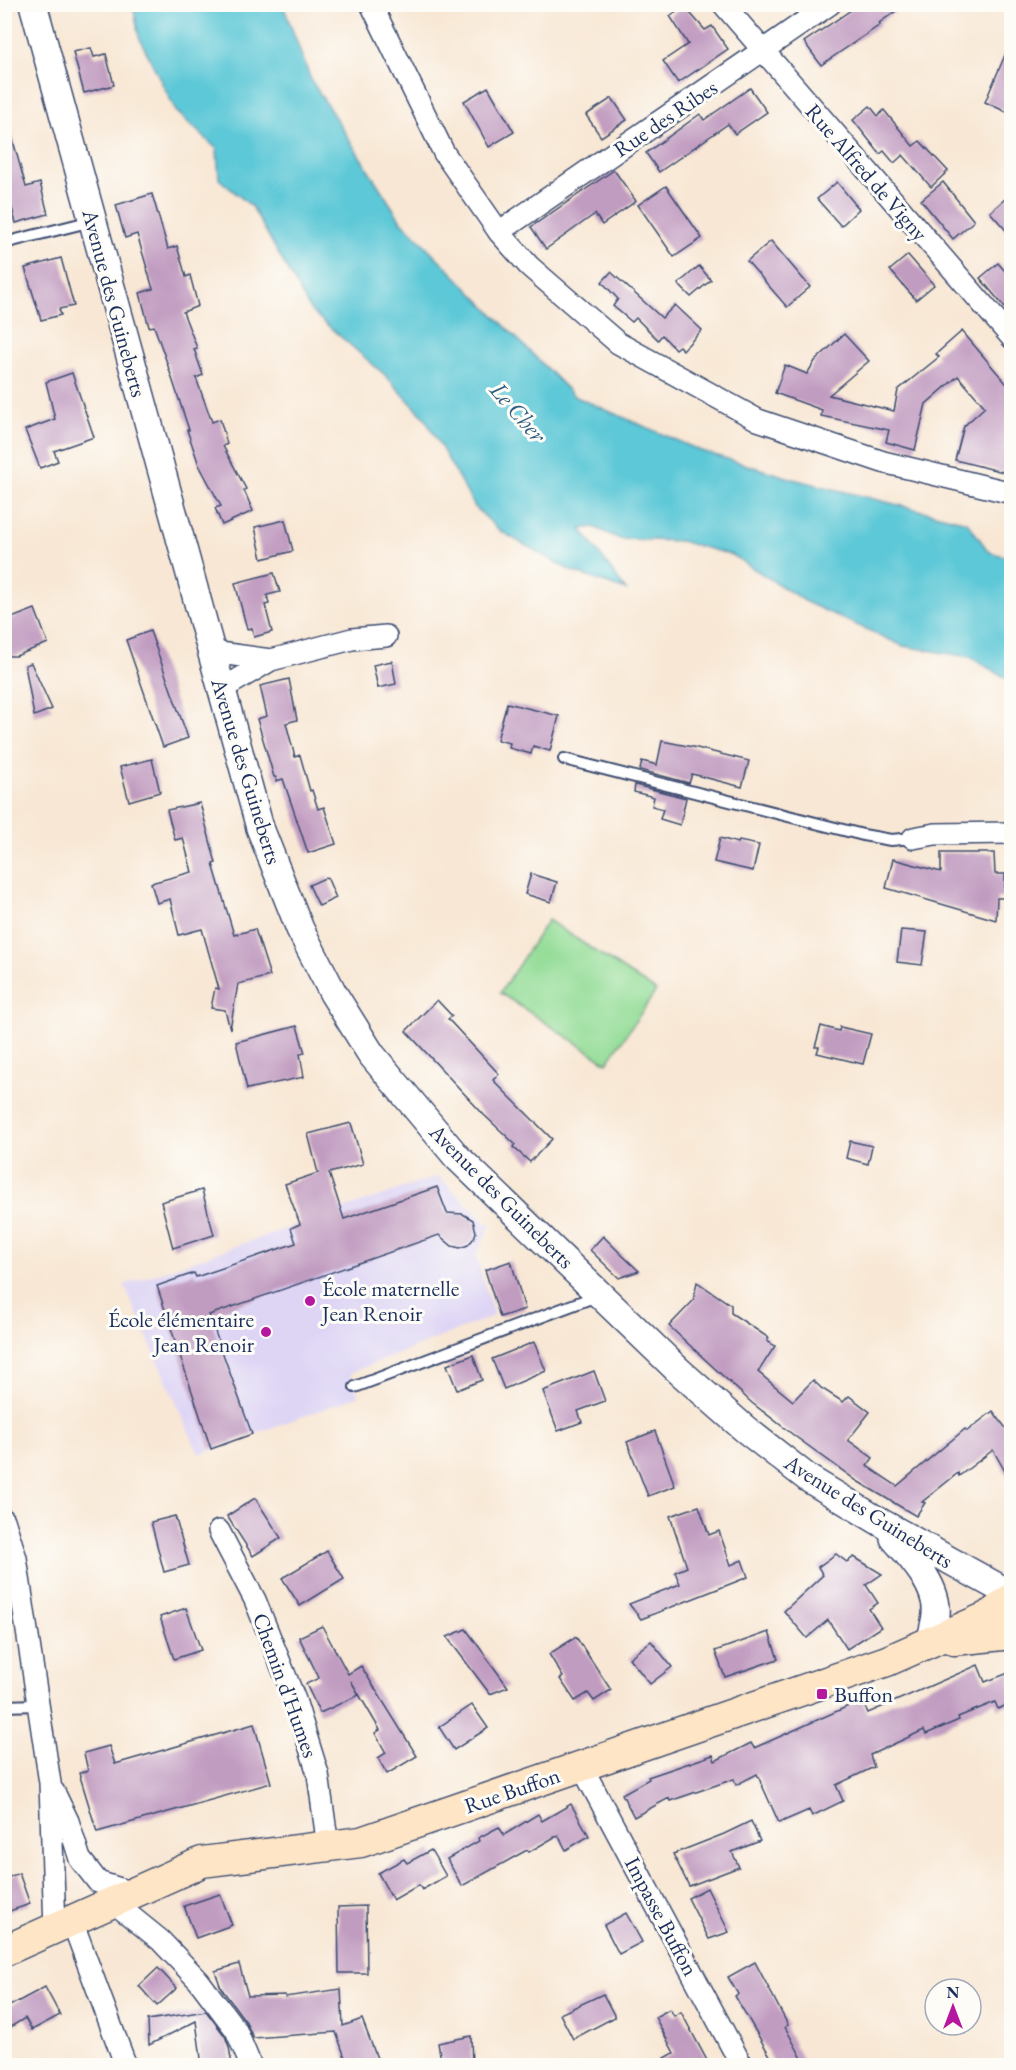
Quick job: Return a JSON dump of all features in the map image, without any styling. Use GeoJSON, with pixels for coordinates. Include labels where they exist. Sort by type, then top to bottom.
{"type":"FeatureCollection","features":[{"type":"Feature","properties":{"kind":"main road","name":"Rue Buffon"},"geometry":{"type":"LineString","coordinates":[[4,1951],[202,1862],[361,1842],[888,1661],[989,1616],[1011,1597]]}},
{"type":"Feature","properties":{"kind":"main road"},"geometry":{"type":"LineString","coordinates":[[930,1643],[1011,1634]]}},
{"type":"Feature","properties":{"kind":"street","name":"Avenue des Guineberts"},"geometry":{"type":"LineString","coordinates":[[33,4],[260,828],[300,928],[333,993],[371,1054],[457,1157],[679,1371],[745,1429],[809,1479],[1011,1597]]}},
{"type":"Feature","properties":{"kind":"street"},"geometry":{"type":"LineString","coordinates":[[371,4],[444,153],[499,232],[529,266],[618,343],[758,420],[883,462],[1011,493]]}},
{"type":"Feature","properties":{"kind":"street","name":"Rue Alfred de Vigny"},"geometry":{"type":"LineString","coordinates":[[723,4],[1011,338]]}},
{"type":"Feature","properties":{"kind":"street","name":"Rue des Ribes"},"geometry":{"type":"LineString","coordinates":[[499,232],[830,4]]}},
{"type":"Feature","properties":{"kind":"street"},"geometry":{"type":"LineString","coordinates":[[222,689],[271,660],[352,639],[386,636]]}},
{"type":"Feature","properties":{"kind":"street"},"geometry":{"type":"LineString","coordinates":[[212,652],[271,660]]}},
{"type":"Feature","properties":{"kind":"street"},"geometry":{"type":"LineString","coordinates":[[913,838],[935,834],[1011,833]]}},
{"type":"Feature","properties":{"kind":"street"},"geometry":{"type":"LineString","coordinates":[[4,1520],[15,1558],[50,1784],[64,1925],[126,2066]]}},
{"type":"Feature","properties":{"kind":"street"},"geometry":{"type":"LineString","coordinates":[[882,1523],[919,1566],[930,1589],[936,1606],[930,1643]]}},
{"type":"Feature","properties":{"kind":"street","name":"Chemin d'Humes"},"geometry":{"type":"LineString","coordinates":[[219,1531],[255,1600],[295,1700],[318,1774],[328,1847]]}},
{"type":"Feature","properties":{"kind":"street","name":"Impasse Buffon"},"geometry":{"type":"LineString","coordinates":[[582,1767],[742,2066]]}},
{"type":"Feature","properties":{"kind":"street"},"geometry":{"type":"LineString","coordinates":[[50,1784],[68,1821],[80,1859],[98,1882],[123,1898],[199,1982],[236,2030],[251,2066]]}},
{"type":"Feature","properties":{"kind":"lane"},"geometry":{"type":"LineString","coordinates":[[4,243],[93,221]]}},
{"type":"Feature","properties":{"kind":"lane"},"geometry":{"type":"LineString","coordinates":[[564,759],[863,835],[891,840],[913,838]]}},
{"type":"Feature","properties":{"kind":"lane"},"geometry":{"type":"LineString","coordinates":[[355,1387],[600,1294]]}},
{"type":"Feature","properties":{"kind":"lane"},"geometry":{"type":"LineString","coordinates":[[4,1706],[38,1705]]}},
{"type":"Feature","properties":{"kind":"shaded area","name":"École maternelle Jean Renoir"},"geometry":{"type":"Polygon","coordinates":[[[438,1176],[490,1226],[476,1256],[494,1316],[350,1373],[359,1396],[199,1454],[124,1285],[438,1176]]]}},
{"type":"Feature","properties":{"kind":"green space"},"geometry":{"type":"Polygon","coordinates":[[[548,920],[656,991],[607,1063],[500,993],[548,920]]]}},
{"type":"Feature","properties":{"kind":"water","name":"Le Cher"},"geometry":{"type":"Polygon","coordinates":[[[133,5],[283,5],[311,80],[401,221],[574,396],[701,451],[793,479],[967,522],[989,552],[1011,558],[1011,681],[970,657],[903,646],[808,603],[732,555],[680,541],[620,539],[594,527],[581,529],[626,590],[571,571],[500,531],[475,507],[424,417],[385,375],[311,311],[252,207],[219,179],[217,149],[176,111],[139,37],[133,5]]]}},
{"type":"Feature","properties":{"kind":"building"},"geometry":{"type":"Polygon","coordinates":[[[860,4],[906,4],[879,23],[880,25],[821,65],[804,42],[860,4]]]}},
{"type":"Feature","properties":{"kind":"building"},"geometry":{"type":"Polygon","coordinates":[[[684,6],[705,30],[712,26],[728,49],[678,83],[663,61],[688,44],[670,16],[684,6]]]}},
{"type":"Feature","properties":{"kind":"building"},"geometry":{"type":"Polygon","coordinates":[[[1011,41],[1011,114],[985,102],[1011,41]]]}},
{"type":"Feature","properties":{"kind":"building"},"geometry":{"type":"Polygon","coordinates":[[[91,48],[94,57],[106,54],[114,85],[84,93],[73,52],[91,48]]]}},
{"type":"Feature","properties":{"kind":"building"},"geometry":{"type":"Polygon","coordinates":[[[488,87],[514,132],[489,147],[464,101],[488,87]]]}},
{"type":"Feature","properties":{"kind":"building"},"geometry":{"type":"Polygon","coordinates":[[[750,88],[767,112],[735,134],[728,124],[659,172],[646,153],[700,114],[704,120],[750,88]]]}},
{"type":"Feature","properties":{"kind":"building"},"geometry":{"type":"Polygon","coordinates":[[[612,98],[627,120],[601,137],[586,115],[612,98]]]}},
{"type":"Feature","properties":{"kind":"building"},"geometry":{"type":"Polygon","coordinates":[[[870,106],[878,116],[884,110],[913,146],[920,141],[948,171],[931,187],[903,155],[894,163],[884,151],[880,154],[853,120],[870,106]]]}},
{"type":"Feature","properties":{"kind":"building"},"geometry":{"type":"Polygon","coordinates":[[[10,130],[26,187],[40,183],[48,214],[16,223],[4,179],[4,131],[10,130]]]}},
{"type":"Feature","properties":{"kind":"building"},"geometry":{"type":"Polygon","coordinates":[[[614,170],[636,201],[602,225],[595,214],[546,249],[531,227],[614,170]]]}},
{"type":"Feature","properties":{"kind":"building"},"geometry":{"type":"Polygon","coordinates":[[[837,182],[859,209],[841,226],[817,199],[837,182]]]}},
{"type":"Feature","properties":{"kind":"building"},"geometry":{"type":"Polygon","coordinates":[[[943,182],[974,221],[953,239],[921,200],[943,182]]]}},
{"type":"Feature","properties":{"kind":"building"},"geometry":{"type":"Polygon","coordinates":[[[666,186],[702,238],[674,257],[638,205],[666,186]]]}},
{"type":"Feature","properties":{"kind":"building"},"geometry":{"type":"Polygon","coordinates":[[[152,194],[168,249],[177,246],[186,277],[190,275],[198,306],[183,312],[197,348],[194,349],[203,375],[196,378],[212,422],[220,419],[227,444],[223,446],[246,489],[244,490],[253,511],[222,525],[215,508],[221,506],[199,465],[154,326],[149,327],[140,293],[153,289],[137,234],[125,238],[116,205],[152,194]]]}},
{"type":"Feature","properties":{"kind":"building"},"geometry":{"type":"Polygon","coordinates":[[[1011,194],[1011,236],[990,212],[1011,194]]]}},
{"type":"Feature","properties":{"kind":"building"},"geometry":{"type":"Polygon","coordinates":[[[771,241],[810,287],[787,307],[747,261],[771,241]]]}},
{"type":"Feature","properties":{"kind":"building"},"geometry":{"type":"Polygon","coordinates":[[[908,255],[934,285],[916,300],[890,270],[908,255]]]}},
{"type":"Feature","properties":{"kind":"building"},"geometry":{"type":"Polygon","coordinates":[[[61,258],[74,306],[59,309],[61,315],[41,320],[25,268],[61,258]]]}},
{"type":"Feature","properties":{"kind":"building"},"geometry":{"type":"Polygon","coordinates":[[[998,263],[1011,278],[1011,315],[980,278],[998,263]]]}},
{"type":"Feature","properties":{"kind":"building"},"geometry":{"type":"Polygon","coordinates":[[[699,266],[711,280],[691,297],[678,284],[699,266]]]}},
{"type":"Feature","properties":{"kind":"building"},"geometry":{"type":"Polygon","coordinates":[[[611,272],[662,318],[675,305],[702,330],[683,350],[679,346],[675,349],[662,335],[658,340],[636,318],[632,322],[613,306],[618,299],[602,282],[611,272]]]}},
{"type":"Feature","properties":{"kind":"building"},"geometry":{"type":"Polygon","coordinates":[[[962,331],[1011,389],[1011,474],[955,460],[964,426],[985,407],[958,376],[926,404],[915,450],[886,442],[889,430],[821,416],[822,410],[775,393],[785,365],[807,374],[815,361],[844,334],[869,361],[829,395],[894,411],[898,390],[939,357],[936,354],[962,331]]]}},
{"type":"Feature","properties":{"kind":"building"},"geometry":{"type":"Polygon","coordinates":[[[72,373],[94,437],[54,451],[58,461],[40,468],[25,430],[55,419],[46,382],[72,373]]]}},
{"type":"Feature","properties":{"kind":"building"},"geometry":{"type":"Polygon","coordinates":[[[285,520],[293,551],[262,559],[255,527],[285,520]]]}},
{"type":"Feature","properties":{"kind":"building"},"geometry":{"type":"Polygon","coordinates":[[[274,573],[280,592],[267,595],[269,604],[265,605],[272,632],[254,637],[252,628],[247,629],[235,583],[274,573]]]}},
{"type":"Feature","properties":{"kind":"building"},"geometry":{"type":"Polygon","coordinates":[[[35,609],[48,643],[16,656],[9,656],[4,645],[4,621],[35,609]]]}},
{"type":"Feature","properties":{"kind":"building"},"geometry":{"type":"Polygon","coordinates":[[[150,631],[188,738],[163,747],[126,640],[150,631]]]}},
{"type":"Feature","properties":{"kind":"building"},"geometry":{"type":"Polygon","coordinates":[[[392,661],[396,684],[378,688],[373,665],[392,661]]]}},
{"type":"Feature","properties":{"kind":"building"},"geometry":{"type":"Polygon","coordinates":[[[31,663],[52,709],[34,716],[25,665],[31,663]]]}},
{"type":"Feature","properties":{"kind":"building"},"geometry":{"type":"Polygon","coordinates":[[[289,679],[297,720],[286,723],[295,757],[300,755],[310,791],[312,790],[318,809],[324,807],[336,844],[308,853],[283,779],[276,781],[274,777],[257,719],[267,716],[260,686],[289,679]]]}},
{"type":"Feature","properties":{"kind":"building"},"geometry":{"type":"Polygon","coordinates":[[[507,703],[559,716],[550,751],[533,746],[531,754],[509,748],[510,743],[497,740],[507,703]]]}},
{"type":"Feature","properties":{"kind":"building"},"geometry":{"type":"Polygon","coordinates":[[[662,741],[749,761],[742,787],[692,774],[689,783],[640,770],[642,761],[657,765],[662,741]]]}},
{"type":"Feature","properties":{"kind":"building"},"geometry":{"type":"Polygon","coordinates":[[[152,759],[160,792],[129,801],[120,767],[152,759]]]}},
{"type":"Feature","properties":{"kind":"building"},"geometry":{"type":"Polygon","coordinates":[[[635,785],[686,798],[680,825],[660,819],[663,809],[652,806],[654,797],[634,792],[635,785]]]}},
{"type":"Feature","properties":{"kind":"building"},"geometry":{"type":"Polygon","coordinates":[[[200,803],[216,863],[213,864],[234,935],[255,929],[270,976],[238,984],[230,1029],[225,1010],[211,1008],[215,988],[219,989],[202,929],[179,935],[170,899],[157,903],[151,883],[192,872],[183,838],[175,840],[167,810],[200,803]]]}},
{"type":"Feature","properties":{"kind":"building"},"geometry":{"type":"Polygon","coordinates":[[[720,838],[759,845],[753,871],[714,862],[720,838]]]}},
{"type":"Feature","properties":{"kind":"building"},"geometry":{"type":"Polygon","coordinates":[[[941,853],[994,853],[995,874],[1005,874],[1005,898],[997,898],[996,920],[886,888],[893,859],[941,872],[941,853]]]}},
{"type":"Feature","properties":{"kind":"building"},"geometry":{"type":"Polygon","coordinates":[[[531,874],[557,882],[551,902],[525,894],[531,874]]]}},
{"type":"Feature","properties":{"kind":"building"},"geometry":{"type":"Polygon","coordinates":[[[327,877],[336,898],[319,906],[309,885],[327,877]]]}},
{"type":"Feature","properties":{"kind":"building"},"geometry":{"type":"Polygon","coordinates":[[[901,930],[927,932],[922,965],[897,962],[901,930]]]}},
{"type":"Feature","properties":{"kind":"building"},"geometry":{"type":"Polygon","coordinates":[[[437,1000],[452,1016],[448,1019],[499,1074],[493,1080],[552,1139],[530,1162],[513,1147],[515,1144],[484,1115],[406,1031],[437,1000]]]}},
{"type":"Feature","properties":{"kind":"building"},"geometry":{"type":"Polygon","coordinates":[[[297,1026],[305,1053],[300,1054],[304,1077],[247,1089],[236,1042],[297,1026]]]}},
{"type":"Feature","properties":{"kind":"building"},"geometry":{"type":"Polygon","coordinates":[[[821,1026],[839,1031],[840,1027],[871,1034],[863,1064],[817,1053],[819,1047],[815,1047],[821,1026]]]}},
{"type":"Feature","properties":{"kind":"building"},"geometry":{"type":"Polygon","coordinates":[[[351,1123],[363,1164],[329,1173],[344,1219],[437,1187],[447,1213],[463,1214],[473,1220],[476,1232],[474,1238],[468,1245],[460,1248],[452,1246],[439,1235],[209,1315],[252,1434],[211,1449],[157,1286],[194,1273],[196,1277],[296,1243],[291,1228],[300,1224],[285,1184],[318,1173],[308,1134],[351,1123]]]}},
{"type":"Feature","properties":{"kind":"building"},"geometry":{"type":"Polygon","coordinates":[[[850,1141],[872,1146],[868,1164],[846,1158],[850,1141]]]}},
{"type":"Feature","properties":{"kind":"building"},"geometry":{"type":"Polygon","coordinates":[[[202,1190],[214,1235],[173,1248],[161,1202],[202,1190]]]}},
{"type":"Feature","properties":{"kind":"building"},"geometry":{"type":"Polygon","coordinates":[[[603,1236],[639,1271],[619,1278],[590,1250],[603,1236]]]}},
{"type":"Feature","properties":{"kind":"building"},"geometry":{"type":"Polygon","coordinates":[[[511,1261],[525,1309],[500,1317],[485,1270],[511,1261]]]}},
{"type":"Feature","properties":{"kind":"building"},"geometry":{"type":"Polygon","coordinates":[[[697,1282],[731,1305],[731,1313],[769,1338],[767,1341],[775,1346],[758,1372],[793,1401],[813,1380],[843,1402],[849,1396],[870,1412],[848,1440],[873,1458],[867,1466],[897,1486],[965,1429],[967,1431],[993,1411],[1011,1435],[1011,1482],[993,1450],[959,1476],[958,1473],[922,1502],[925,1503],[916,1516],[857,1481],[752,1403],[669,1326],[693,1301],[697,1282]]]}},
{"type":"Feature","properties":{"kind":"building"},"geometry":{"type":"Polygon","coordinates":[[[534,1342],[546,1371],[504,1389],[492,1359],[534,1342]]]}},
{"type":"Feature","properties":{"kind":"building"},"geometry":{"type":"Polygon","coordinates":[[[473,1355],[482,1380],[457,1390],[447,1365],[473,1355]]]}},
{"type":"Feature","properties":{"kind":"building"},"geometry":{"type":"Polygon","coordinates":[[[594,1371],[605,1401],[578,1411],[582,1422],[558,1431],[543,1391],[594,1371]]]}},
{"type":"Feature","properties":{"kind":"building"},"geometry":{"type":"Polygon","coordinates":[[[655,1431],[675,1486],[648,1496],[627,1442],[655,1431]]]}},
{"type":"Feature","properties":{"kind":"building"},"geometry":{"type":"Polygon","coordinates":[[[255,1498],[281,1538],[253,1556],[227,1516],[255,1498]]]}},
{"type":"Feature","properties":{"kind":"building"},"geometry":{"type":"Polygon","coordinates":[[[699,1506],[709,1535],[719,1531],[731,1565],[742,1560],[748,1577],[641,1619],[629,1604],[680,1584],[675,1572],[687,1567],[670,1516],[699,1506]]]}},
{"type":"Feature","properties":{"kind":"building"},"geometry":{"type":"Polygon","coordinates":[[[175,1516],[189,1565],[164,1572],[151,1522],[175,1516]]]}},
{"type":"Feature","properties":{"kind":"building"},"geometry":{"type":"Polygon","coordinates":[[[327,1551],[344,1579],[300,1606],[282,1578],[327,1551]]]}},
{"type":"Feature","properties":{"kind":"building"},"geometry":{"type":"Polygon","coordinates":[[[836,1554],[847,1562],[854,1557],[882,1574],[866,1585],[878,1603],[869,1609],[881,1627],[847,1649],[828,1620],[807,1638],[784,1611],[823,1575],[818,1567],[836,1554]]]}},
{"type":"Feature","properties":{"kind":"building"},"geometry":{"type":"Polygon","coordinates":[[[186,1608],[201,1650],[174,1659],[160,1617],[186,1608]]]}},
{"type":"Feature","properties":{"kind":"building"},"geometry":{"type":"Polygon","coordinates":[[[322,1626],[348,1674],[361,1666],[417,1756],[387,1774],[378,1758],[386,1753],[375,1733],[380,1730],[351,1681],[359,1695],[320,1713],[306,1684],[319,1678],[299,1637],[322,1626]]]}},
{"type":"Feature","properties":{"kind":"building"},"geometry":{"type":"Polygon","coordinates":[[[466,1629],[508,1687],[490,1694],[447,1637],[466,1629]]]}},
{"type":"Feature","properties":{"kind":"building"},"geometry":{"type":"Polygon","coordinates":[[[769,1632],[778,1659],[725,1677],[715,1651],[769,1632]]]}},
{"type":"Feature","properties":{"kind":"building"},"geometry":{"type":"Polygon","coordinates":[[[576,1637],[611,1690],[594,1701],[588,1693],[575,1701],[560,1679],[563,1677],[549,1654],[576,1637]]]}},
{"type":"Feature","properties":{"kind":"building"},"geometry":{"type":"Polygon","coordinates":[[[651,1641],[672,1667],[650,1684],[629,1658],[651,1641]]]}},
{"type":"Feature","properties":{"kind":"building"},"geometry":{"type":"Polygon","coordinates":[[[978,1665],[985,1682],[1011,1672],[1011,1703],[998,1709],[995,1702],[958,1717],[959,1720],[926,1734],[924,1730],[870,1755],[874,1767],[836,1785],[843,1801],[812,1816],[809,1810],[779,1823],[757,1774],[736,1785],[734,1779],[670,1801],[669,1798],[634,1817],[622,1794],[649,1779],[648,1777],[713,1755],[715,1761],[751,1743],[754,1748],[862,1700],[868,1713],[978,1665]]]}},
{"type":"Feature","properties":{"kind":"building"},"geometry":{"type":"Polygon","coordinates":[[[472,1705],[488,1728],[454,1750],[439,1727],[472,1705]]]}},
{"type":"Feature","properties":{"kind":"building"},"geometry":{"type":"Polygon","coordinates":[[[254,1724],[271,1783],[97,1832],[79,1773],[88,1771],[84,1753],[109,1746],[115,1764],[254,1724]]]}},
{"type":"Feature","properties":{"kind":"building"},"geometry":{"type":"Polygon","coordinates":[[[571,1804],[589,1836],[566,1850],[558,1835],[462,1886],[447,1859],[499,1827],[504,1835],[538,1814],[542,1821],[571,1804]]]}},
{"type":"Feature","properties":{"kind":"building"},"geometry":{"type":"Polygon","coordinates":[[[751,1821],[760,1841],[732,1852],[739,1867],[689,1886],[673,1854],[751,1821]]]}},
{"type":"Feature","properties":{"kind":"building"},"geometry":{"type":"Polygon","coordinates":[[[431,1850],[446,1876],[422,1890],[419,1885],[393,1900],[378,1873],[404,1859],[407,1863],[431,1850]]]}},
{"type":"Feature","properties":{"kind":"building"},"geometry":{"type":"Polygon","coordinates":[[[19,1873],[30,1904],[4,1913],[4,1879],[19,1873]]]}},
{"type":"Feature","properties":{"kind":"building"},"geometry":{"type":"Polygon","coordinates":[[[707,1888],[729,1932],[709,1939],[688,1898],[707,1888]]]}},
{"type":"Feature","properties":{"kind":"building"},"geometry":{"type":"Polygon","coordinates":[[[220,1894],[232,1925],[196,1938],[184,1906],[220,1894]]]}},
{"type":"Feature","properties":{"kind":"building"},"geometry":{"type":"Polygon","coordinates":[[[366,1906],[367,1973],[339,1973],[338,1907],[366,1906]]]}},
{"type":"Feature","properties":{"kind":"building"},"geometry":{"type":"Polygon","coordinates":[[[626,1913],[642,1942],[619,1954],[604,1925],[626,1913]]]}},
{"type":"Feature","properties":{"kind":"building"},"geometry":{"type":"Polygon","coordinates":[[[755,1962],[788,2025],[785,2027],[806,2066],[776,2066],[735,1996],[738,1994],[728,1977],[755,1962]]]}},
{"type":"Feature","properties":{"kind":"building"},"geometry":{"type":"Polygon","coordinates":[[[239,1964],[248,1996],[285,1995],[285,1997],[341,1989],[343,2026],[362,2019],[380,2066],[348,2066],[336,2032],[253,2038],[246,2022],[221,1988],[215,1971],[239,1964]]]}},
{"type":"Feature","properties":{"kind":"building"},"geometry":{"type":"Polygon","coordinates":[[[158,1968],[177,1988],[157,2006],[139,1986],[158,1968]]]}},
{"type":"Feature","properties":{"kind":"building"},"geometry":{"type":"Polygon","coordinates":[[[45,1987],[60,2015],[32,2030],[25,2018],[4,2031],[4,2009],[45,1987]]]}},
{"type":"Feature","properties":{"kind":"building"},"geometry":{"type":"Polygon","coordinates":[[[603,1994],[615,2017],[573,2039],[560,2014],[603,1994]]]}},
{"type":"Feature","properties":{"kind":"building"},"geometry":{"type":"Polygon","coordinates":[[[670,2009],[674,2016],[681,2012],[710,2066],[651,2066],[674,2053],[655,2017],[670,2009]]]}},
{"type":"Feature","properties":{"kind":"building"},"geometry":{"type":"Polygon","coordinates":[[[206,2011],[225,2036],[232,2066],[202,2066],[196,2021],[149,2045],[148,2020],[206,2011]]]}},
{"type":"Feature","properties":{"kind":"building"},"geometry":{"type":"Polygon","coordinates":[[[471,2036],[472,2066],[442,2066],[438,2043],[471,2036]]]}},
{"type":"Feature","properties":{"kind":"place","name":"École maternelle Jean Renoir"},"geometry":{"type":"Point","coordinates":[310,1301]}},
{"type":"Feature","properties":{"kind":"place","name":"École élémentaire Jean Renoir"},"geometry":{"type":"Point","coordinates":[266,1332]}},
{"type":"Feature","properties":{"kind":"place","name":"Buffon"},"geometry":{"type":"Point","coordinates":[822,1694]}}]}
